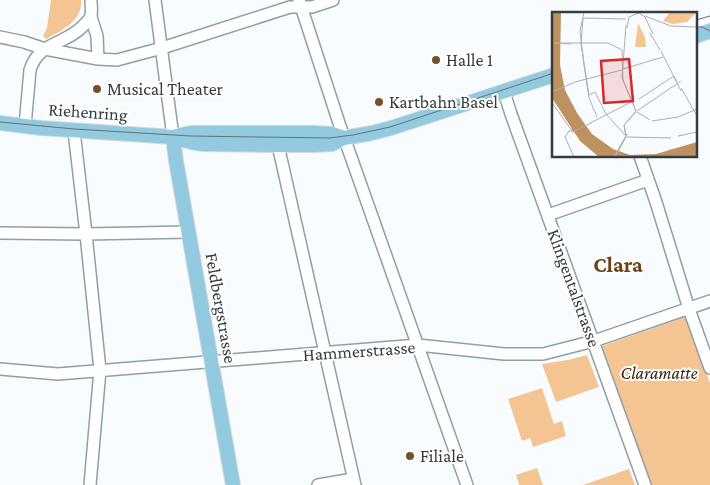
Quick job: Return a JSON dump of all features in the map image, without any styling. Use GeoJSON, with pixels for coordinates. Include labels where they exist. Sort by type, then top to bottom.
{"type":"FeatureCollection","features":[{"type":"Feature","properties":{"kind":"main road"},"geometry":{"type":"LineString","coordinates":[[698,35],[710,31]]}},
{"type":"Feature","properties":{"kind":"main road","name":"Riehenring"},"geometry":{"type":"LineString","coordinates":[[0,123],[74,131],[173,137],[203,144],[332,144],[344,138],[391,128],[552,76]]}},
{"type":"Feature","properties":{"kind":"main road","name":"Riehenring"},"geometry":{"type":"LineString","coordinates":[[173,137],[190,133],[286,133],[332,134],[344,138]]}},
{"type":"Feature","properties":{"kind":"main road","name":"Feldbergstrasse"},"geometry":{"type":"LineString","coordinates":[[173,137],[233,485]]}},
{"type":"Feature","properties":{"kind":"street"},"geometry":{"type":"LineString","coordinates":[[91,0],[91,17],[96,36],[98,59]]}},
{"type":"Feature","properties":{"kind":"street"},"geometry":{"type":"LineString","coordinates":[[155,0],[173,137]]}},
{"type":"Feature","properties":{"kind":"street"},"geometry":{"type":"LineString","coordinates":[[0,37],[45,49],[98,59],[117,60],[162,48],[300,4],[312,7],[333,0]]}},
{"type":"Feature","properties":{"kind":"street"},"geometry":{"type":"LineString","coordinates":[[300,4],[338,123],[467,485]]}},
{"type":"Feature","properties":{"kind":"street"},"geometry":{"type":"LineString","coordinates":[[25,126],[30,70],[33,61],[45,49],[82,28],[91,17]]}},
{"type":"Feature","properties":{"kind":"street","name":"Klingentalstrasse"},"geometry":{"type":"LineString","coordinates":[[504,92],[645,485]]}},
{"type":"Feature","properties":{"kind":"street"},"geometry":{"type":"LineString","coordinates":[[74,131],[100,370],[90,485]]}},
{"type":"Feature","properties":{"kind":"street"},"geometry":{"type":"LineString","coordinates":[[278,145],[354,482],[318,485]]}},
{"type":"Feature","properties":{"kind":"street"},"geometry":{"type":"LineString","coordinates":[[641,158],[710,368]]}},
{"type":"Feature","properties":{"kind":"street"},"geometry":{"type":"LineString","coordinates":[[548,215],[648,180]]}},
{"type":"Feature","properties":{"kind":"street"},"geometry":{"type":"LineString","coordinates":[[0,233],[189,232]]}},
{"type":"Feature","properties":{"kind":"street","name":"Hammerstrasse"},"geometry":{"type":"LineString","coordinates":[[0,369],[58,374],[418,345],[504,354],[543,354],[594,341],[710,301]]}},
{"type":"Feature","properties":{"kind":"green space"},"geometry":{"type":"Polygon","coordinates":[[[51,0],[81,0],[81,7],[79,14],[70,24],[46,39],[43,36],[47,28],[51,0]]]}},
{"type":"Feature","properties":{"kind":"green space","name":"Claramatte"},"geometry":{"type":"Polygon","coordinates":[[[688,316],[710,383],[710,485],[652,485],[602,346],[688,316]]]}},
{"type":"Feature","properties":{"kind":"green space"},"geometry":{"type":"Polygon","coordinates":[[[587,355],[599,387],[556,402],[542,364],[587,355]]]}},
{"type":"Feature","properties":{"kind":"green space"},"geometry":{"type":"Polygon","coordinates":[[[542,388],[554,424],[562,421],[566,436],[533,447],[530,438],[522,441],[508,399],[542,388]]]}},
{"type":"Feature","properties":{"kind":"green space"},"geometry":{"type":"Polygon","coordinates":[[[537,468],[543,485],[519,485],[516,475],[537,468]]]}},
{"type":"Feature","properties":{"kind":"green space"},"geometry":{"type":"Polygon","coordinates":[[[629,469],[635,485],[583,485],[629,469]]]}},
{"type":"Feature","properties":{"kind":"tram line"},"geometry":{"type":"LineString","coordinates":[[698,19],[710,16]]}},
{"type":"Feature","properties":{"kind":"tram line"},"geometry":{"type":"LineString","coordinates":[[698,27],[710,31]]}},
{"type":"Feature","properties":{"kind":"tram line"},"geometry":{"type":"LineString","coordinates":[[0,122],[74,129],[191,136],[329,138],[390,127],[552,74]]}},
{"type":"Feature","properties":{"kind":"place","name":"Halle 1"},"geometry":{"type":"Point","coordinates":[436,60]}},
{"type":"Feature","properties":{"kind":"place","name":"Musical Theater"},"geometry":{"type":"Point","coordinates":[97,89]}},
{"type":"Feature","properties":{"kind":"place","name":"Kartbahn Basel"},"geometry":{"type":"Point","coordinates":[379,102]}},
{"type":"Feature","properties":{"kind":"place","name":"Filiale"},"geometry":{"type":"Point","coordinates":[410,456]}},
{"type":"Feature","properties":{"kind":"district","name":"Clara"},"geometry":{"type":"Point","coordinates":[618,264]}}]}
